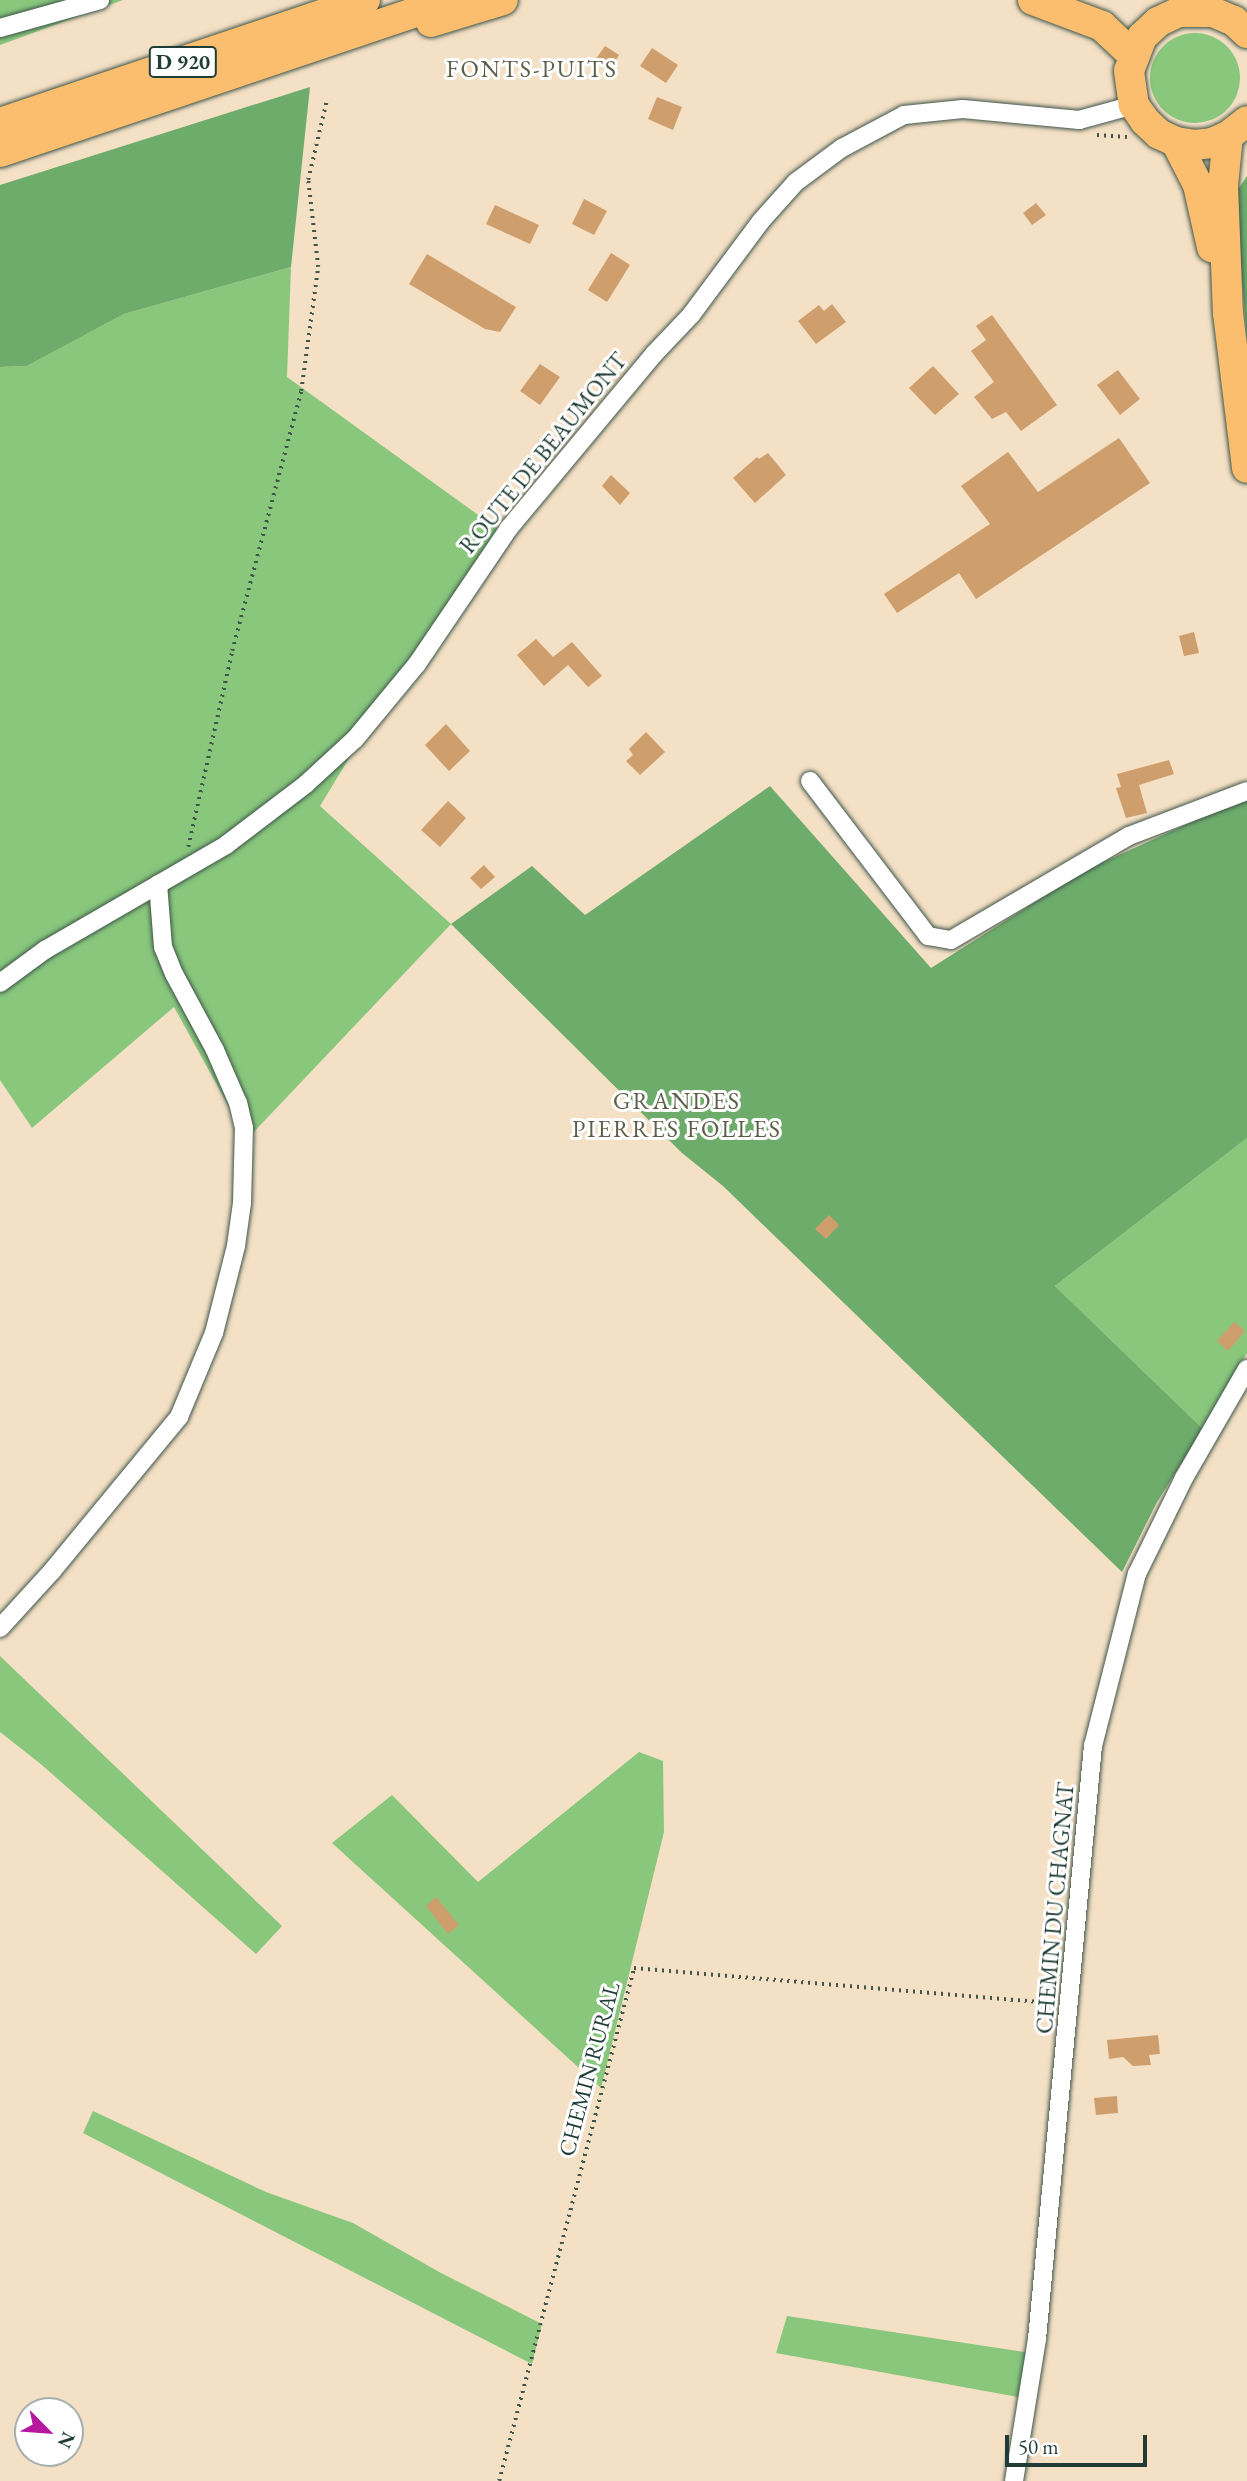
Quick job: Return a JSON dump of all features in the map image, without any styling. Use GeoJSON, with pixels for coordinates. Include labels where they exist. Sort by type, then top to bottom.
{"type":"FeatureCollection","features":[{"type":"Feature","properties":{"kind":"main road","name":"D 920"},"geometry":{"type":"LineString","coordinates":[[0,124],[365,0]]}},
{"type":"Feature","properties":{"kind":"main road","name":"D 920"},"geometry":{"type":"LineString","coordinates":[[0,152],[452,0]]}},
{"type":"Feature","properties":{"kind":"main road"},"geometry":{"type":"LineString","coordinates":[[328,41],[393,33],[503,0]]}},
{"type":"Feature","properties":{"kind":"main road"},"geometry":{"type":"LineString","coordinates":[[1033,0],[1102,26],[1133,55]]}},
{"type":"Feature","properties":{"kind":"main road"},"geometry":{"type":"LineString","coordinates":[[1228,17],[1213,12],[1165,11],[1142,37],[1129,71],[1134,105],[1144,121],[1159,134],[1176,142],[1203,144],[1238,129]]}},
{"type":"Feature","properties":{"kind":"main road"},"geometry":{"type":"LineString","coordinates":[[1238,129],[1223,185],[1228,313],[1247,468]]}},
{"type":"Feature","properties":{"kind":"main road"},"geometry":{"type":"LineString","coordinates":[[1176,142],[1198,186],[1228,313]]}},
{"type":"Feature","properties":{"kind":"street"},"geometry":{"type":"LineString","coordinates":[[0,29],[100,0]]}},
{"type":"Feature","properties":{"kind":"street","name":"ROUTE DE BEAUMONT"},"geometry":{"type":"LineString","coordinates":[[0,983],[46,950],[226,845],[306,784],[355,740],[416,664],[509,528],[654,354],[691,315],[761,221],[796,182],[842,148],[904,116],[963,109],[1079,120],[1134,105]]}},
{"type":"Feature","properties":{"kind":"street"},"geometry":{"type":"LineString","coordinates":[[810,781],[928,936],[951,940],[1129,836],[1247,791]]}},
{"type":"Feature","properties":{"kind":"street"},"geometry":{"type":"LineString","coordinates":[[0,1628],[52,1571],[179,1417],[214,1333],[236,1246],[242,1203],[244,1128],[238,1103],[215,1050],[174,974],[163,947],[158,884]]}},
{"type":"Feature","properties":{"kind":"street","name":"CHEMIN DU CHAGNAT"},"geometry":{"type":"LineString","coordinates":[[1014,2481],[1037,2339],[1071,2005],[1093,1746],[1137,1574],[1184,1478],[1247,1369]]}},
{"type":"Feature","properties":{"kind":"path"},"geometry":{"type":"LineString","coordinates":[[183,870],[232,651],[300,391],[318,267],[308,180],[326,103]]}},
{"type":"Feature","properties":{"kind":"path","name":"CHEMIN RURAL"},"geometry":{"type":"LineString","coordinates":[[499,2481],[634,1968],[1071,2005]]}},
{"type":"Feature","properties":{"kind":"green space"},"geometry":{"type":"Polygon","coordinates":[[[0,0],[123,0],[0,45],[0,0]]]}},
{"type":"Feature","properties":{"kind":"green space"},"geometry":{"type":"Polygon","coordinates":[[[1195,33],[1212,37],[1227,46],[1236,61],[1240,78],[1236,95],[1227,110],[1212,119],[1195,123],[1178,119],[1163,110],[1154,95],[1150,78],[1154,61],[1163,46],[1178,37],[1195,33]]]}},
{"type":"Feature","properties":{"kind":"green space"},"geometry":{"type":"Polygon","coordinates":[[[310,87],[291,267],[124,314],[27,366],[0,367],[0,185],[310,87]]]}},
{"type":"Feature","properties":{"kind":"green space"},"geometry":{"type":"Polygon","coordinates":[[[1247,176],[1247,338],[1235,194],[1247,176]]]}},
{"type":"Feature","properties":{"kind":"green space"},"geometry":{"type":"Polygon","coordinates":[[[291,267],[287,377],[499,530],[412,655],[320,806],[451,924],[251,1135],[228,1105],[174,1007],[32,1128],[0,1080],[0,367],[27,366],[124,314],[291,267]]]}},
{"type":"Feature","properties":{"kind":"green space"},"geometry":{"type":"Polygon","coordinates":[[[770,786],[931,968],[1086,870],[1247,797],[1247,1138],[1055,1286],[1203,1429],[1157,1502],[1122,1572],[723,1186],[682,1153],[451,924],[532,866],[585,915],[770,786]]]}},
{"type":"Feature","properties":{"kind":"green space"},"geometry":{"type":"Polygon","coordinates":[[[1247,1138],[1247,1353],[1203,1429],[1055,1286],[1247,1138]]]}},
{"type":"Feature","properties":{"kind":"green space"},"geometry":{"type":"Polygon","coordinates":[[[0,1656],[282,1926],[256,1954],[42,1765],[0,1732],[0,1656]]]}},
{"type":"Feature","properties":{"kind":"green space"},"geometry":{"type":"Polygon","coordinates":[[[639,1752],[663,1761],[664,1832],[601,2088],[332,1843],[392,1795],[478,1882],[639,1752]]]}},
{"type":"Feature","properties":{"kind":"green space"},"geometry":{"type":"Polygon","coordinates":[[[93,2111],[266,2192],[353,2223],[441,2273],[542,2324],[532,2364],[83,2133],[93,2111]]]}},
{"type":"Feature","properties":{"kind":"green space"},"geometry":{"type":"Polygon","coordinates":[[[787,2316],[1031,2353],[1024,2398],[776,2353],[787,2316]]]}},
{"type":"Feature","properties":{"kind":"building"},"geometry":{"type":"Polygon","coordinates":[[[605,46],[619,55],[610,70],[595,60],[605,46]]]}},
{"type":"Feature","properties":{"kind":"building"},"geometry":{"type":"Polygon","coordinates":[[[652,48],[678,65],[666,83],[640,66],[652,48]]]}},
{"type":"Feature","properties":{"kind":"building"},"geometry":{"type":"Polygon","coordinates":[[[657,97],[682,107],[673,130],[648,119],[657,97]]]}},
{"type":"Feature","properties":{"kind":"building"},"geometry":{"type":"Polygon","coordinates":[[[584,199],[607,211],[594,235],[572,224],[584,199]]]}},
{"type":"Feature","properties":{"kind":"building"},"geometry":{"type":"Polygon","coordinates":[[[1036,203],[1046,215],[1032,225],[1023,213],[1036,203]]]}},
{"type":"Feature","properties":{"kind":"building"},"geometry":{"type":"Polygon","coordinates":[[[495,205],[539,225],[530,244],[486,224],[495,205]]]}},
{"type":"Feature","properties":{"kind":"building"},"geometry":{"type":"Polygon","coordinates":[[[611,253],[630,265],[607,302],[588,290],[611,253]]]}},
{"type":"Feature","properties":{"kind":"building"},"geometry":{"type":"Polygon","coordinates":[[[427,254],[516,307],[500,332],[485,329],[409,284],[427,254]]]}},
{"type":"Feature","properties":{"kind":"building"},"geometry":{"type":"Polygon","coordinates":[[[832,304],[846,322],[816,344],[798,321],[819,305],[824,311],[832,304]]]}},
{"type":"Feature","properties":{"kind":"building"},"geometry":{"type":"Polygon","coordinates":[[[992,315],[1057,405],[1021,431],[1006,412],[992,419],[974,397],[994,382],[971,351],[986,340],[976,326],[992,315]]]}},
{"type":"Feature","properties":{"kind":"building"},"geometry":{"type":"Polygon","coordinates":[[[540,364],[560,377],[540,405],[520,391],[540,364]]]}},
{"type":"Feature","properties":{"kind":"building"},"geometry":{"type":"Polygon","coordinates":[[[933,366],[959,394],[935,415],[909,388],[933,366]]]}},
{"type":"Feature","properties":{"kind":"building"},"geometry":{"type":"Polygon","coordinates":[[[1118,370],[1140,399],[1120,415],[1097,385],[1118,370]]]}},
{"type":"Feature","properties":{"kind":"building"},"geometry":{"type":"Polygon","coordinates":[[[1119,438],[1150,483],[976,599],[959,573],[897,613],[884,594],[990,524],[961,486],[1008,452],[1038,492],[1119,438]]]}},
{"type":"Feature","properties":{"kind":"building"},"geometry":{"type":"Polygon","coordinates":[[[768,453],[786,475],[755,503],[733,478],[757,457],[759,459],[768,453]]]}},
{"type":"Feature","properties":{"kind":"building"},"geometry":{"type":"Polygon","coordinates":[[[611,475],[630,493],[620,505],[602,486],[611,475]]]}},
{"type":"Feature","properties":{"kind":"building"},"geometry":{"type":"Polygon","coordinates":[[[1194,632],[1199,653],[1184,656],[1179,636],[1194,632]]]}},
{"type":"Feature","properties":{"kind":"building"},"geometry":{"type":"Polygon","coordinates":[[[536,639],[553,657],[572,642],[602,676],[588,687],[568,665],[544,686],[517,655],[536,639]]]}},
{"type":"Feature","properties":{"kind":"building"},"geometry":{"type":"Polygon","coordinates":[[[446,724],[470,751],[449,771],[425,745],[446,724]]]}},
{"type":"Feature","properties":{"kind":"building"},"geometry":{"type":"Polygon","coordinates":[[[646,732],[665,752],[640,775],[626,761],[633,755],[629,749],[646,732]]]}},
{"type":"Feature","properties":{"kind":"building"},"geometry":{"type":"Polygon","coordinates":[[[1169,760],[1174,774],[1139,785],[1147,813],[1126,818],[1116,788],[1121,787],[1117,774],[1169,760]]]}},
{"type":"Feature","properties":{"kind":"building"},"geometry":{"type":"Polygon","coordinates":[[[448,801],[466,818],[440,847],[421,830],[448,801]]]}},
{"type":"Feature","properties":{"kind":"building"},"geometry":{"type":"Polygon","coordinates":[[[484,865],[495,877],[481,889],[470,878],[484,865]]]}},
{"type":"Feature","properties":{"kind":"building"},"geometry":{"type":"Polygon","coordinates":[[[829,1215],[839,1225],[826,1239],[815,1229],[829,1215]]]}},
{"type":"Feature","properties":{"kind":"building"},"geometry":{"type":"Polygon","coordinates":[[[1234,1322],[1245,1331],[1228,1351],[1217,1341],[1234,1322]]]}},
{"type":"Feature","properties":{"kind":"building"},"geometry":{"type":"Polygon","coordinates":[[[436,1897],[459,1925],[448,1934],[426,1906],[436,1897]]]}},
{"type":"Feature","properties":{"kind":"building"},"geometry":{"type":"Polygon","coordinates":[[[1158,2035],[1160,2054],[1149,2055],[1151,2065],[1133,2066],[1123,2057],[1109,2059],[1107,2040],[1158,2035]]]}},
{"type":"Feature","properties":{"kind":"building"},"geometry":{"type":"Polygon","coordinates":[[[1117,2096],[1118,2113],[1096,2115],[1094,2098],[1117,2096]]]}},
{"type":"Feature","properties":{"kind":"district","name":"FONTS-PUITS"},"geometry":{"type":"Point","coordinates":[532,69]}},
{"type":"Feature","properties":{"kind":"district","name":"GRANDES PIERRES FOLLES"},"geometry":{"type":"Point","coordinates":[677,1115]}}]}
